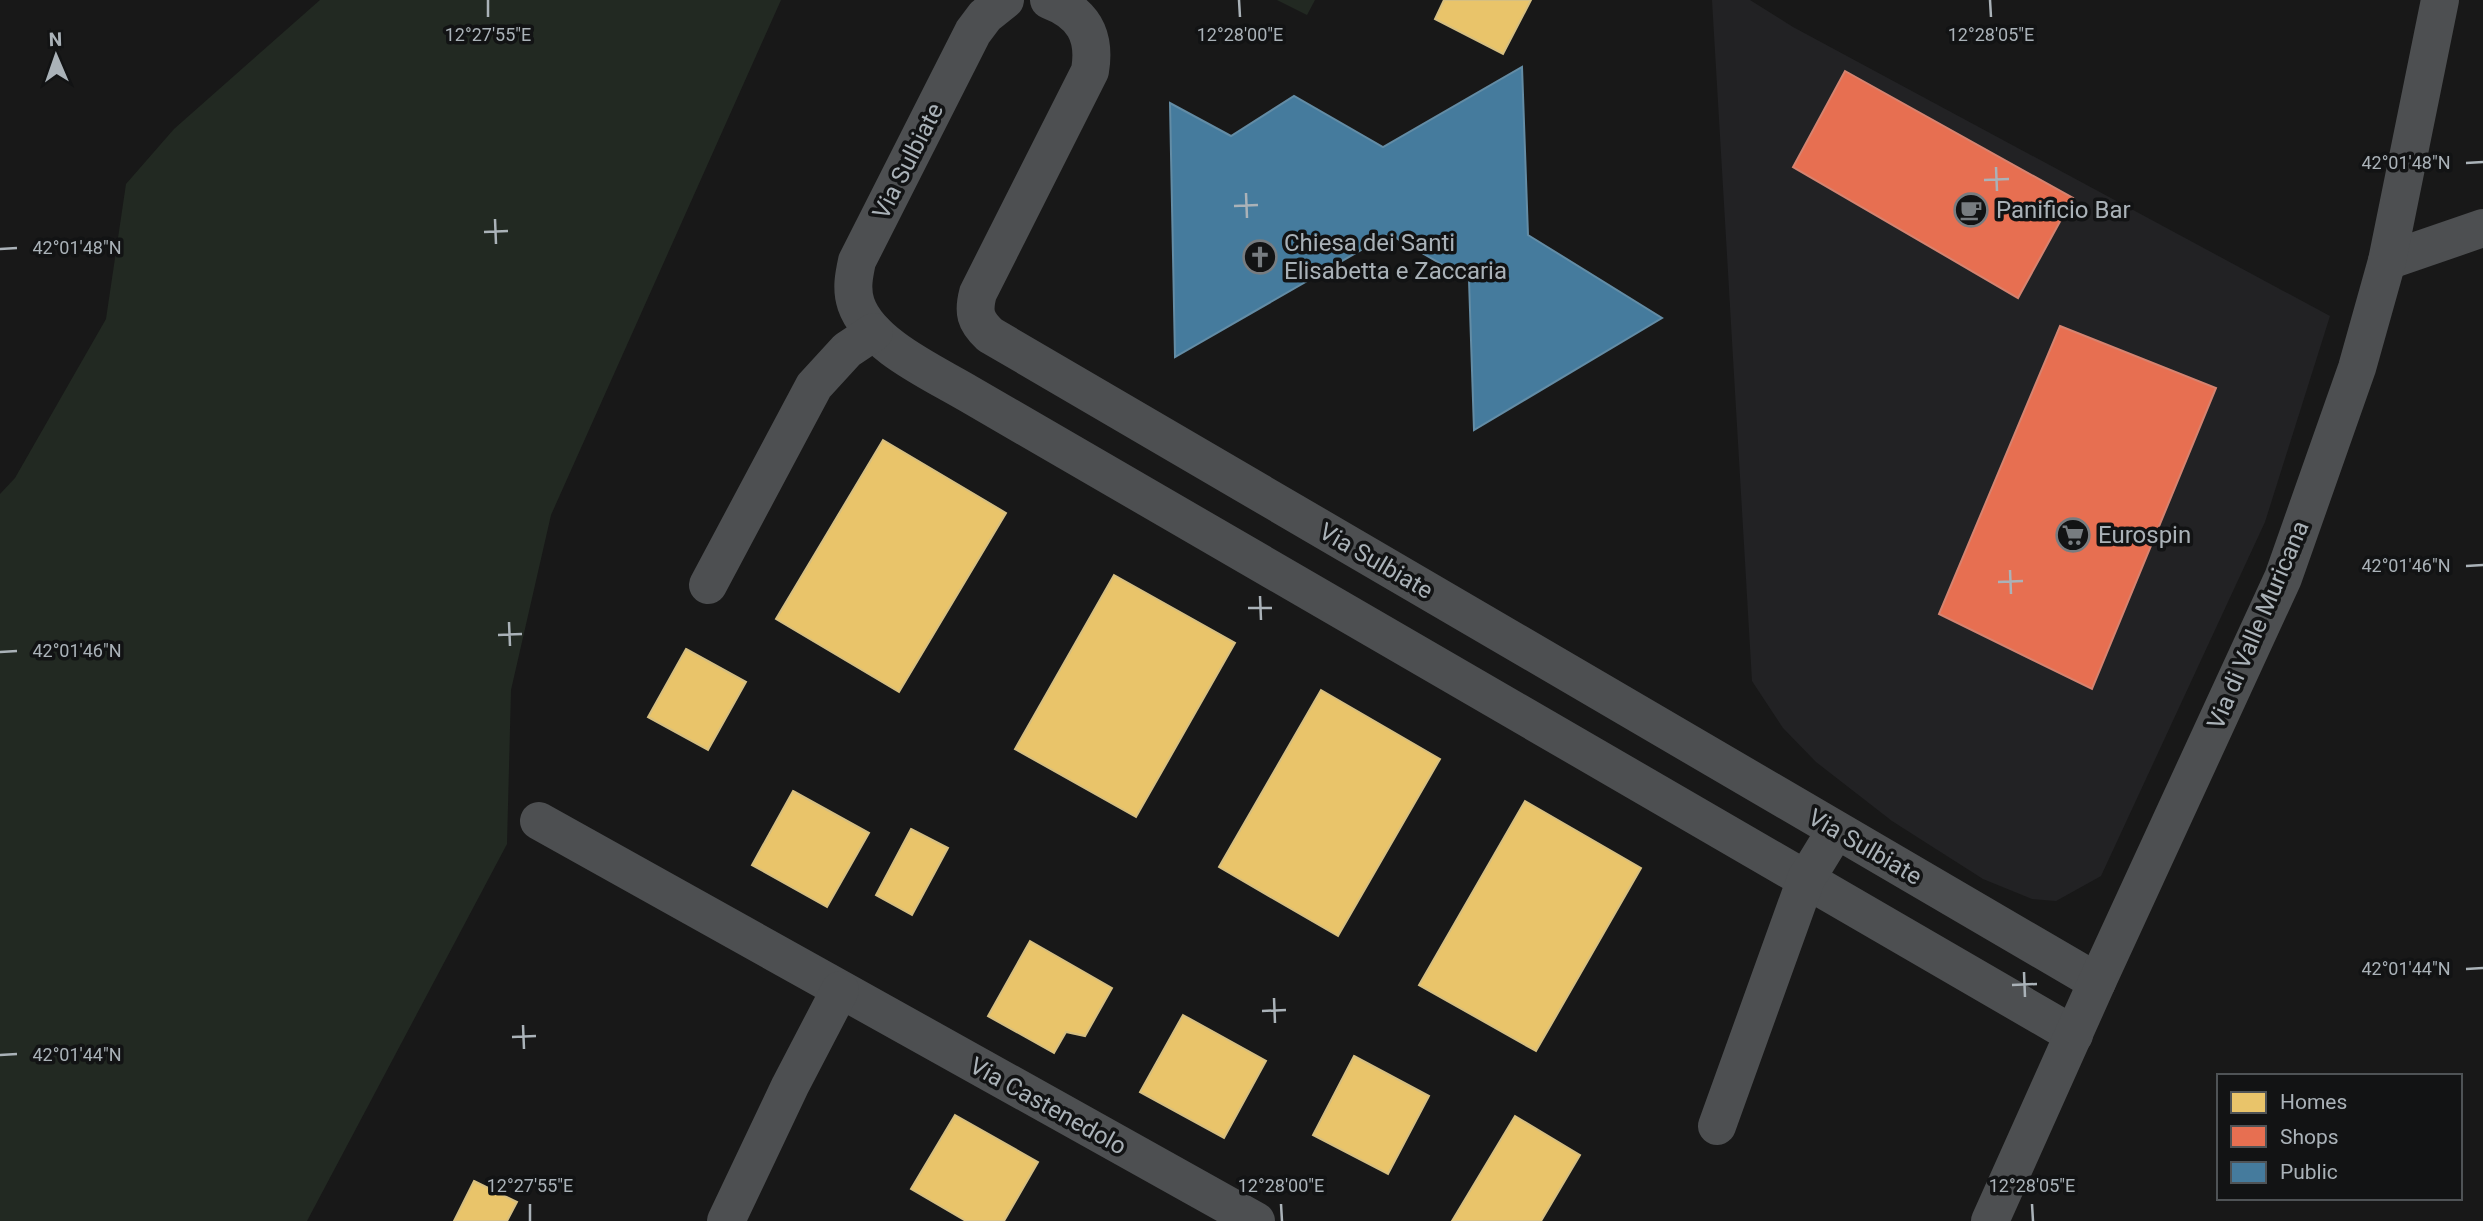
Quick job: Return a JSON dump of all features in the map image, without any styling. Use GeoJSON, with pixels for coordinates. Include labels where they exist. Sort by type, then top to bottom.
{"type":"FeatureCollection","features":[{"type":"Feature","properties":{"kind":"street","name":"Via Sulbiate"},"geometry":{"type":"LineString","coordinates":[[1005,0],[985,16],[972,32],[857,261],[852,282],[855,303],[874,332],[903,355],[2074,1035]]}},
{"type":"Feature","properties":{"kind":"street","name":"Via Sulbiate"},"geometry":{"type":"LineString","coordinates":[[1049,0],[1070,11],[1083,24],[1092,45],[1090,71],[978,293],[975,313],[977,321],[990,335],[2097,982]]}},
{"type":"Feature","properties":{"kind":"street","name":"Via di Valle Muricana"},"geometry":{"type":"LineString","coordinates":[[1990,1221],[2283,578],[2357,368],[2388,261],[2440,0]]}},
{"type":"Feature","properties":{"kind":"street"},"geometry":{"type":"LineString","coordinates":[[2388,261],[2483,228]]}},
{"type":"Feature","properties":{"kind":"street"},"geometry":{"type":"LineString","coordinates":[[708,586],[814,386],[847,350],[874,332]]}},
{"type":"Feature","properties":{"kind":"street"},"geometry":{"type":"LineString","coordinates":[[1083,459],[1119,410]]}},
{"type":"Feature","properties":{"kind":"street"},"geometry":{"type":"LineString","coordinates":[[1303,587],[1333,535]]}},
{"type":"Feature","properties":{"kind":"street"},"geometry":{"type":"LineString","coordinates":[[1507,706],[1536,654]]}},
{"type":"Feature","properties":{"kind":"street","name":"Via Castenedolo"},"geometry":{"type":"LineString","coordinates":[[539,821],[1256,1221]]}},
{"type":"Feature","properties":{"kind":"street"},"geometry":{"type":"LineString","coordinates":[[1717,1126],[1807,879],[1836,830]]}},
{"type":"Feature","properties":{"kind":"street"},"geometry":{"type":"LineString","coordinates":[[726,1221],[790,1086],[840,990]]}},
{"type":"Feature","properties":{"kind":"shaded area"},"geometry":{"type":"Polygon","coordinates":[[[320,0],[781,0],[551,515],[511,690],[507,844],[307,1221],[0,1221],[0,494],[15,478],[106,319],[126,184],[174,129],[320,0]]]}},
{"type":"Feature","properties":{"kind":"shaded area"},"geometry":{"type":"Polygon","coordinates":[[[1277,0],[1315,0],[1307,15],[1277,0]]]}},
{"type":"Feature","properties":{"kind":"shaded area"},"geometry":{"type":"Polygon","coordinates":[[[1712,0],[1750,0],[1793,27],[2330,316],[2265,522],[2101,876],[2056,901],[2032,899],[1983,879],[1892,821],[1816,762],[1783,728],[1752,681],[1712,0]]]}},
{"type":"Feature","properties":{"kind":"building: Homes"},"geometry":{"type":"Polygon","coordinates":[[[1444,0],[1531,0],[1503,54],[1435,19],[1444,0]]]}},
{"type":"Feature","properties":{"kind":"building: Homes"},"geometry":{"type":"Polygon","coordinates":[[[883,440],[1006,513],[899,692],[776,619],[883,440]]]}},
{"type":"Feature","properties":{"kind":"building: Homes"},"geometry":{"type":"Polygon","coordinates":[[[1114,575],[1235,643],[1136,817],[1015,749],[1114,575]]]}},
{"type":"Feature","properties":{"kind":"building: Homes"},"geometry":{"type":"Polygon","coordinates":[[[686,649],[746,682],[708,750],[648,717],[686,649]]]}},
{"type":"Feature","properties":{"kind":"building: Homes"},"geometry":{"type":"Polygon","coordinates":[[[1321,690],[1440,759],[1338,936],[1219,867],[1321,690]]]}},
{"type":"Feature","properties":{"kind":"building: Homes"},"geometry":{"type":"Polygon","coordinates":[[[793,791],[869,833],[827,907],[752,865],[793,791]]]}},
{"type":"Feature","properties":{"kind":"building: Homes"},"geometry":{"type":"Polygon","coordinates":[[[1525,801],[1641,868],[1536,1051],[1419,985],[1525,801]]]}},
{"type":"Feature","properties":{"kind":"building: Homes"},"geometry":{"type":"Polygon","coordinates":[[[911,829],[948,848],[912,915],[876,895],[911,829]]]}},
{"type":"Feature","properties":{"kind":"building: Homes"},"geometry":{"type":"Polygon","coordinates":[[[1030,941],[1112,988],[1085,1036],[1066,1032],[1054,1053],[988,1016],[1030,941]]]}},
{"type":"Feature","properties":{"kind":"building: Homes"},"geometry":{"type":"Polygon","coordinates":[[[1183,1015],[1266,1061],[1224,1138],[1140,1092],[1183,1015]]]}},
{"type":"Feature","properties":{"kind":"building: Homes"},"geometry":{"type":"Polygon","coordinates":[[[1354,1056],[1429,1096],[1388,1174],[1313,1135],[1354,1056]]]}},
{"type":"Feature","properties":{"kind":"building: Homes"},"geometry":{"type":"Polygon","coordinates":[[[955,1115],[1038,1162],[1004,1221],[966,1221],[911,1189],[955,1115]]]}},
{"type":"Feature","properties":{"kind":"building: Homes"},"geometry":{"type":"Polygon","coordinates":[[[1515,1116],[1580,1155],[1541,1221],[1452,1221],[1515,1116]]]}},
{"type":"Feature","properties":{"kind":"building: Homes"},"geometry":{"type":"Polygon","coordinates":[[[474,1181],[517,1202],[507,1221],[454,1221],[474,1181]]]}},
{"type":"Feature","properties":{"kind":"building: Shops"},"geometry":{"type":"Polygon","coordinates":[[[1845,71],[2073,198],[2018,298],[1793,167],[1845,71]]]}},
{"type":"Feature","properties":{"kind":"building: Shops"},"geometry":{"type":"Polygon","coordinates":[[[2060,326],[2216,388],[2092,689],[1939,614],[2060,326]]]}},
{"type":"Feature","properties":{"kind":"building: Public","name":"Chiesa dei Santi Elisabetta e Zaccaria"},"geometry":{"type":"Polygon","coordinates":[[[1522,67],[1528,235],[1662,318],[1474,430],[1469,280],[1389,234],[1175,357],[1170,103],[1231,136],[1294,96],[1383,147],[1522,67]]]}},
{"type":"Feature","properties":{"kind":"place","name":"Panificio Bar"},"geometry":{"type":"Point","coordinates":[1971,210]}},
{"type":"Feature","properties":{"kind":"place","name":"Chiesa dei Santi Elisabetta e Zaccaria"},"geometry":{"type":"Point","coordinates":[1260,257]}},
{"type":"Feature","properties":{"kind":"place","name":"Eurospin"},"geometry":{"type":"Point","coordinates":[2073,535]}}]}
